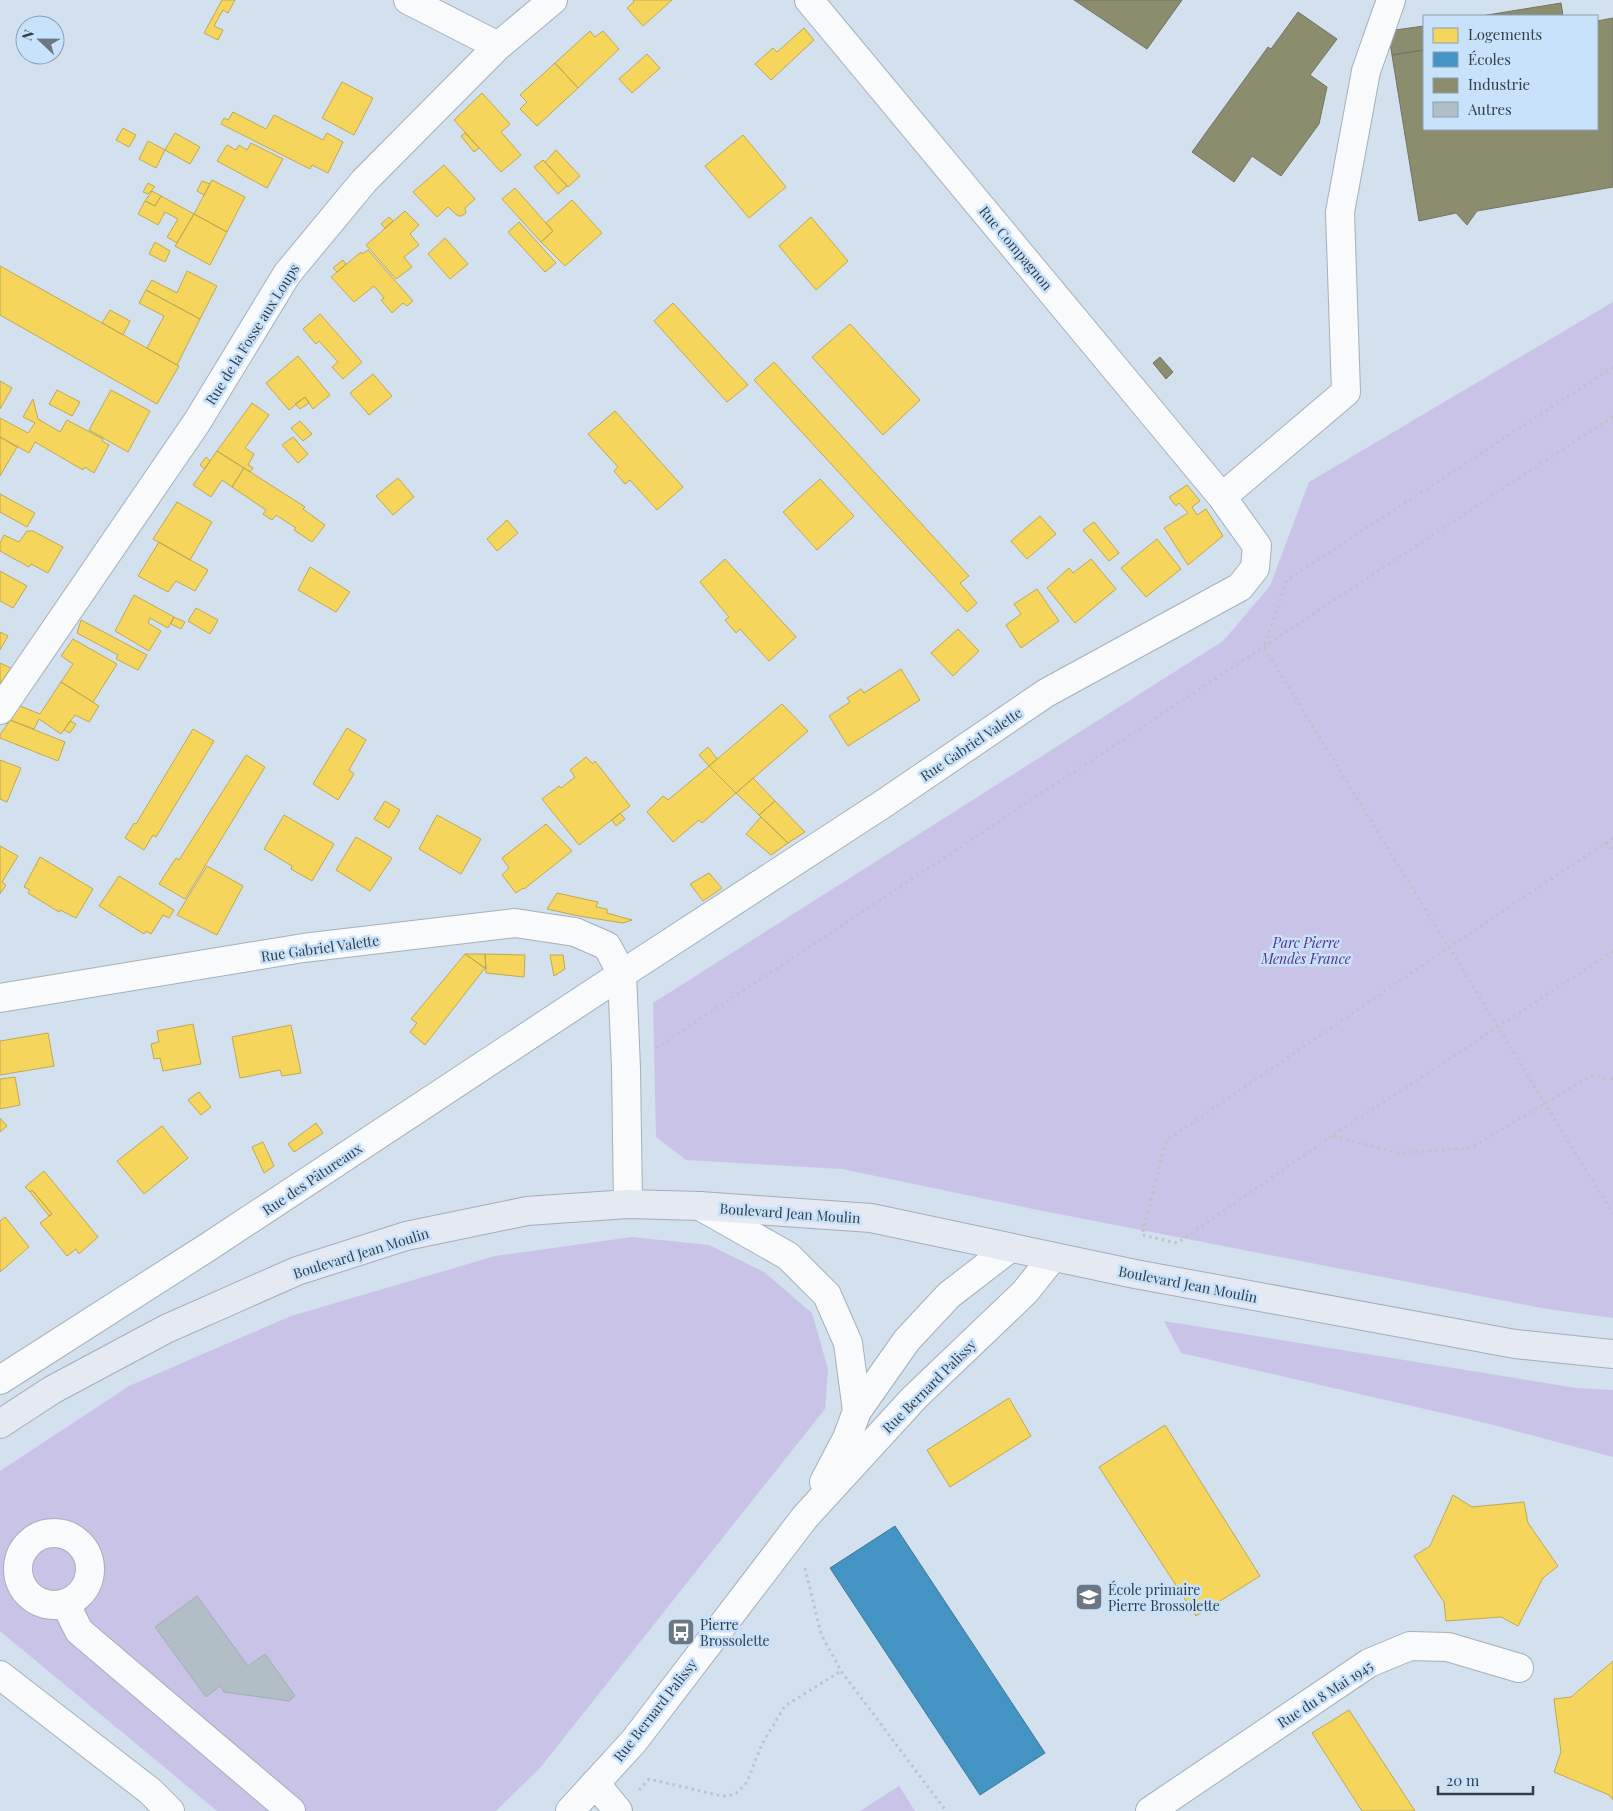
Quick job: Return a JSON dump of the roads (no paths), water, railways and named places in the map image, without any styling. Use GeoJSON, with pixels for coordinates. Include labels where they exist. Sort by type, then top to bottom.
{"type":"FeatureCollection","features":[{"type":"Feature","properties":{"kind":"main road","name":"Boulevard Jean Moulin"},"geometry":{"type":"LineString","coordinates":[[0,1424],[52,1390],[166,1329],[297,1271],[415,1234],[527,1211],[628,1204],[700,1206],[871,1218],[1145,1276],[1515,1344],[1613,1354]]}},
{"type":"Feature","properties":{"kind":"street"},"geometry":{"type":"LineString","coordinates":[[408,0],[498,46]]}},
{"type":"Feature","properties":{"kind":"street","name":"Rue de la Fosse aux Loups"},"geometry":{"type":"LineString","coordinates":[[0,710],[197,422],[287,274],[364,180],[498,46],[553,0]]}},
{"type":"Feature","properties":{"kind":"street","name":"Rue Compagnon"},"geometry":{"type":"LineString","coordinates":[[810,0],[1222,497]]}},
{"type":"Feature","properties":{"kind":"street"},"geometry":{"type":"LineString","coordinates":[[1222,497],[1346,392],[1340,212],[1366,71],[1391,0]]}},
{"type":"Feature","properties":{"kind":"street","name":"Rue Gabriel Valette"},"geometry":{"type":"LineString","coordinates":[[622,974],[883,804],[1046,693],[1240,587],[1255,568],[1257,546],[1222,497]]}},
{"type":"Feature","properties":{"kind":"street","name":"Rue Gabriel Valette"},"geometry":{"type":"LineString","coordinates":[[0,998],[303,948],[515,923],[575,932],[607,946],[622,974],[626,1068],[628,1204]]}},
{"type":"Feature","properties":{"kind":"street","name":"Rue des Pâtureaux"},"geometry":{"type":"LineString","coordinates":[[0,1380],[208,1247],[622,974]]}},
{"type":"Feature","properties":{"kind":"street","name":"Rue Bernard Palissy"},"geometry":{"type":"LineString","coordinates":[[700,1206],[788,1256],[827,1295],[848,1343],[857,1411]]}},
{"type":"Feature","properties":{"kind":"street","name":"Rue Bernard Palissy"},"geometry":{"type":"LineString","coordinates":[[805,1516],[847,1438],[857,1411],[913,1334],[949,1295],[1010,1248]]}},
{"type":"Feature","properties":{"kind":"street","name":"Rue Bernard Palissy"},"geometry":{"type":"LineString","coordinates":[[570,1811],[634,1741],[805,1516],[914,1398],[1025,1292],[1053,1257]]}},
{"type":"Feature","properties":{"kind":"street"},"geometry":{"type":"LineString","coordinates":[[65,1603],[79,1631],[291,1811]]}},
{"type":"Feature","properties":{"kind":"street","name":"Rue du 8 Mai 1945"},"geometry":{"type":"LineString","coordinates":[[1150,1811],[1370,1663],[1410,1646],[1448,1647],[1519,1668]]}},
{"type":"Feature","properties":{"kind":"street"},"geometry":{"type":"LineString","coordinates":[[0,1675],[148,1801],[170,1811]]}},
{"type":"Feature","properties":{"kind":"street"},"geometry":{"type":"LineString","coordinates":[[595,1783],[618,1811]]}},
{"type":"Feature","properties":{"kind":"place","name":"École primaire Pierre Brossolette"},"geometry":{"type":"Point","coordinates":[1089,1597]}},
{"type":"Feature","properties":{"kind":"place","name":"Pierre Brossolette"},"geometry":{"type":"Point","coordinates":[681,1632]}},
{"type":"Feature","properties":{"kind":"park label","name":"Parc Pierre Mendès France"},"geometry":{"type":"Point","coordinates":[1306,950]}}]}
